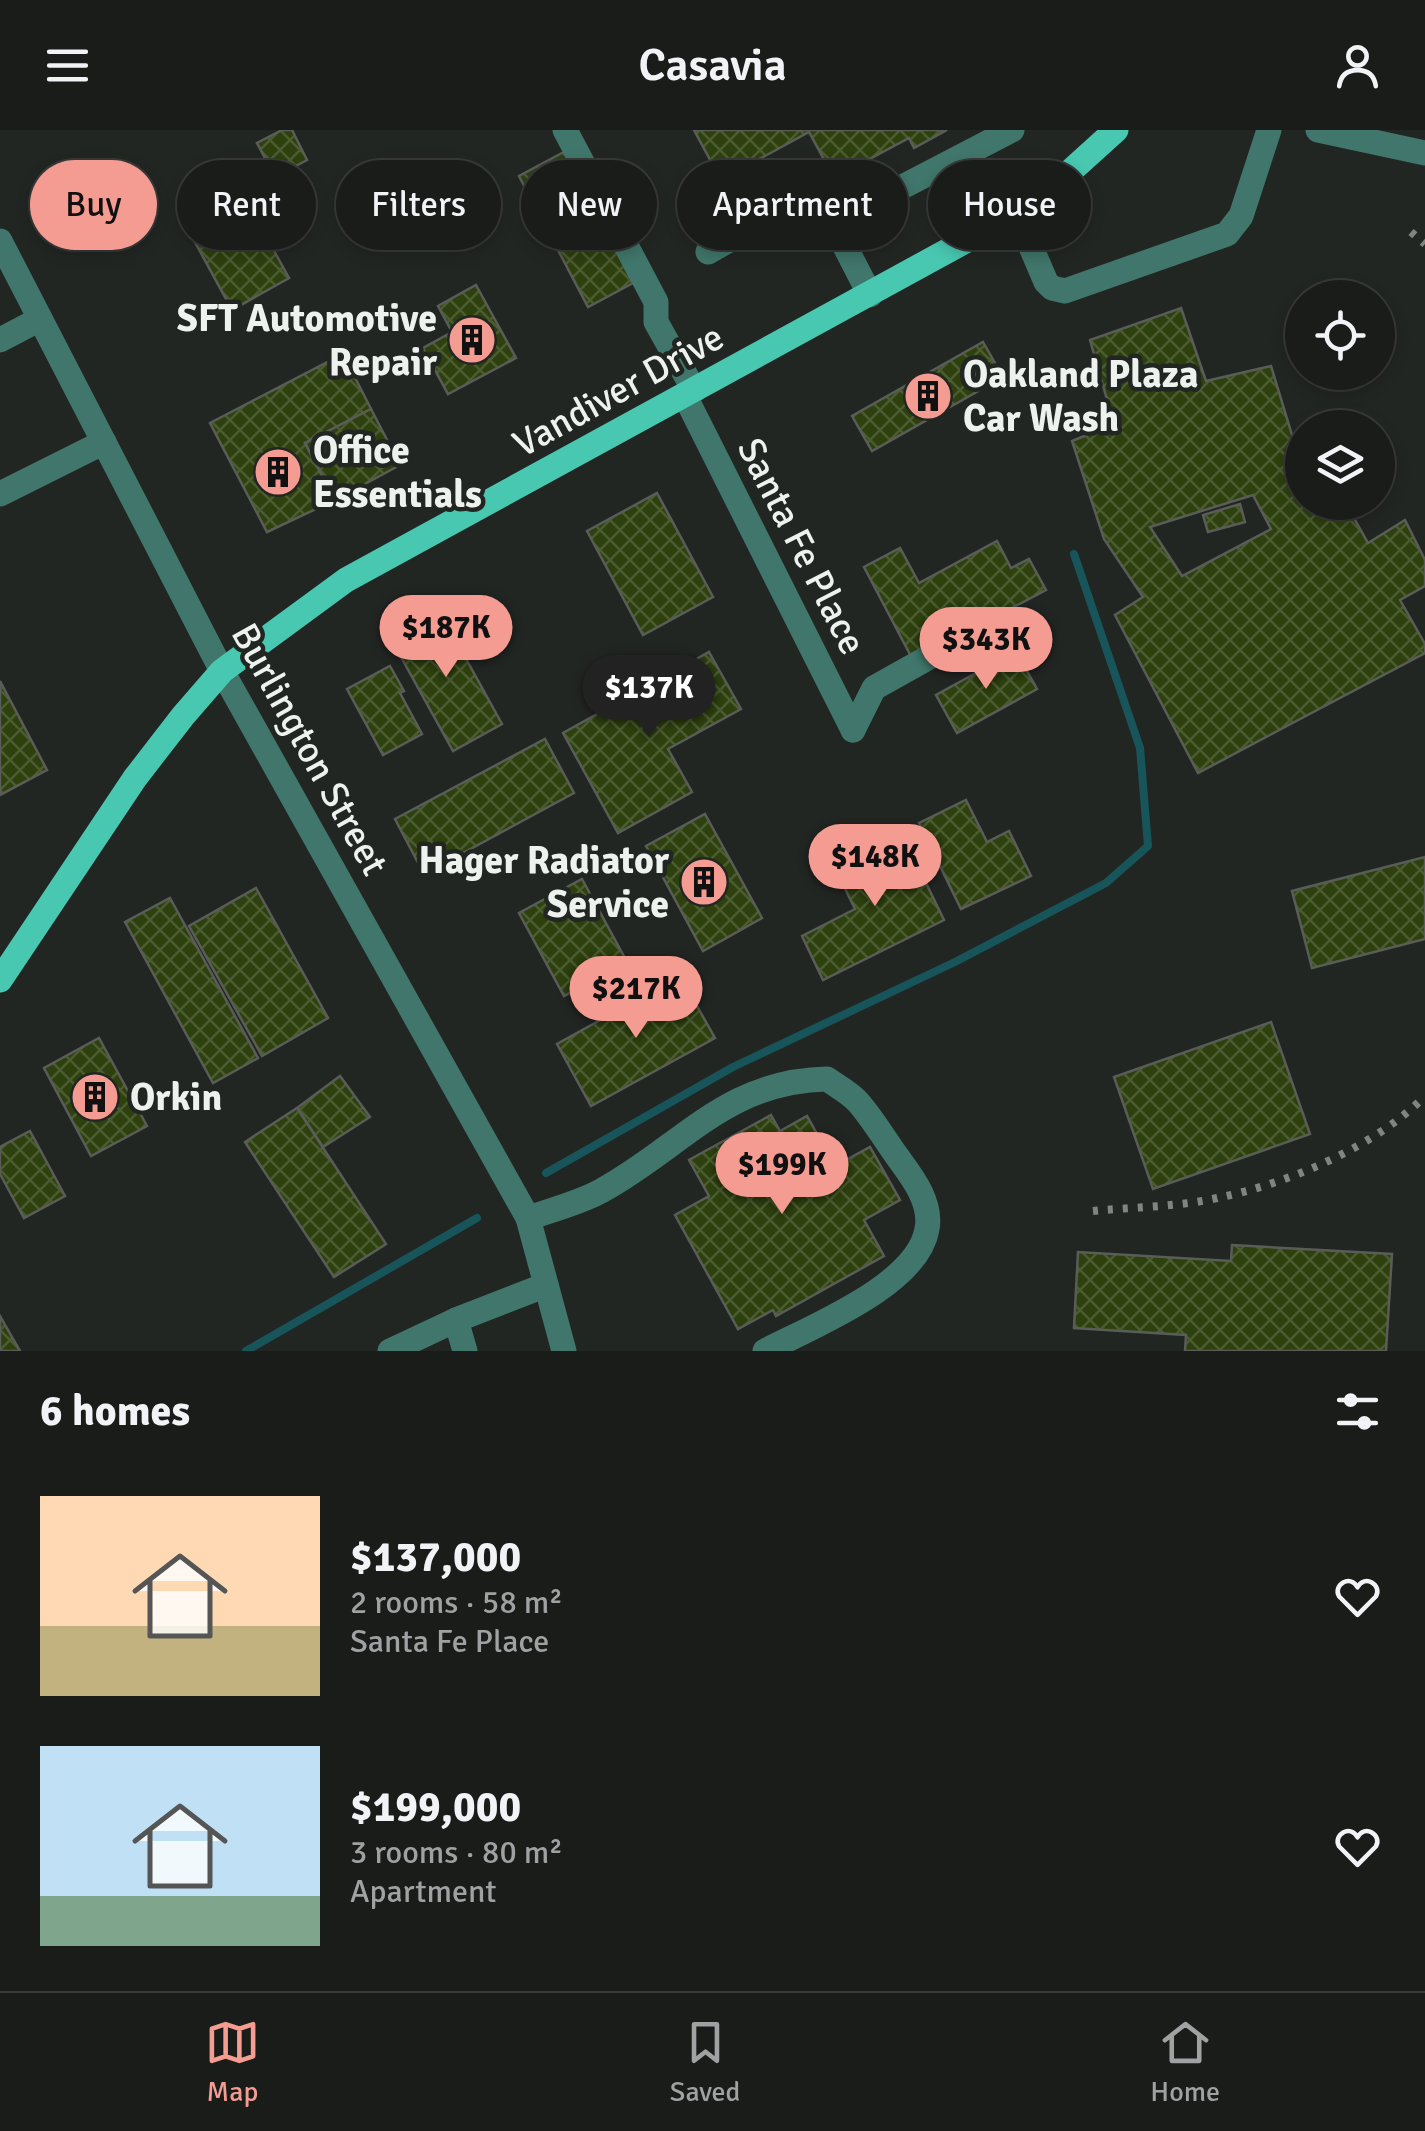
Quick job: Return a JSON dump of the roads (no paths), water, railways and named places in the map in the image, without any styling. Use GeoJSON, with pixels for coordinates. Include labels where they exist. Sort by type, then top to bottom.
{"type":"FeatureCollection","features":[{"type":"Feature","properties":{"kind":"main road","name":"Vandiver Drive"},"geometry":{"type":"LineString","coordinates":[[1083,160],[1116,130]]}},
{"type":"Feature","properties":{"kind":"main road","name":"Vandiver Drive"},"geometry":{"type":"LineString","coordinates":[[0,980],[135,778],[222,672],[346,580],[949,250]]}},
{"type":"Feature","properties":{"kind":"street","name":"Santa Fe Place"},"geometry":{"type":"LineString","coordinates":[[565,130],[656,302],[656,322],[853,730],[874,688],[948,646]]}},
{"type":"Feature","properties":{"kind":"street"},"geometry":{"type":"LineString","coordinates":[[908,185],[1012,130]]}},
{"type":"Feature","properties":{"kind":"street"},"geometry":{"type":"LineString","coordinates":[[1032,250],[1046,282],[1052,288],[1065,290],[1227,234],[1241,216],[1268,130]]}},
{"type":"Feature","properties":{"kind":"street"},"geometry":{"type":"LineString","coordinates":[[1318,130],[1354,134],[1425,153]]}},
{"type":"Feature","properties":{"kind":"street","name":"Burlington Street"},"geometry":{"type":"LineString","coordinates":[[0,241],[9,282],[40,319],[222,672],[528,1218],[564,1351]]}},
{"type":"Feature","properties":{"kind":"street"},"geometry":{"type":"LineString","coordinates":[[708,252],[712,250]]}},
{"type":"Feature","properties":{"kind":"street"},"geometry":{"type":"LineString","coordinates":[[847,250],[870,295]]}},
{"type":"Feature","properties":{"kind":"street"},"geometry":{"type":"LineString","coordinates":[[0,340],[40,319]]}},
{"type":"Feature","properties":{"kind":"street"},"geometry":{"type":"LineString","coordinates":[[0,494],[104,442]]}},
{"type":"Feature","properties":{"kind":"street"},"geometry":{"type":"LineString","coordinates":[[528,1218],[600,1192],[694,1125],[732,1103],[773,1085],[827,1079],[857,1100],[917,1184],[928,1228],[920,1250],[898,1276],[764,1351]]}},
{"type":"Feature","properties":{"kind":"street"},"geometry":{"type":"LineString","coordinates":[[390,1351],[546,1285]]}},
{"type":"Feature","properties":{"kind":"street"},"geometry":{"type":"LineString","coordinates":[[456,1320],[465,1351]]}},
{"type":"Feature","properties":{"kind":"waterway"},"geometry":{"type":"LineString","coordinates":[[546,1173],[733,1067],[955,962],[1106,883],[1148,846],[1140,748],[1074,554]]}},
{"type":"Feature","properties":{"kind":"waterway"},"geometry":{"type":"LineString","coordinates":[[246,1351],[477,1218]]}},
{"type":"Feature","properties":{"kind":"railway"},"geometry":{"type":"LineString","coordinates":[[1411,232],[1425,244]]}},
{"type":"Feature","properties":{"kind":"railway"},"geometry":{"type":"LineString","coordinates":[[1093,1211],[1202,1201],[1272,1183],[1356,1147],[1425,1096]]}},
{"type":"Feature","properties":{"kind":"place","name":"SFT Automotive Repair"},"geometry":{"type":"Point","coordinates":[472,340]}},
{"type":"Feature","properties":{"kind":"place","name":"Oakland Plaza Car Wash"},"geometry":{"type":"Point","coordinates":[928,396]}},
{"type":"Feature","properties":{"kind":"place","name":"Office Essentials"},"geometry":{"type":"Point","coordinates":[278,472]}},
{"type":"Feature","properties":{"kind":"place","name":"Hager Radiator Service"},"geometry":{"type":"Point","coordinates":[704,882]}},
{"type":"Feature","properties":{"kind":"place","name":"Orkin"},"geometry":{"type":"Point","coordinates":[95,1097]}}]}
